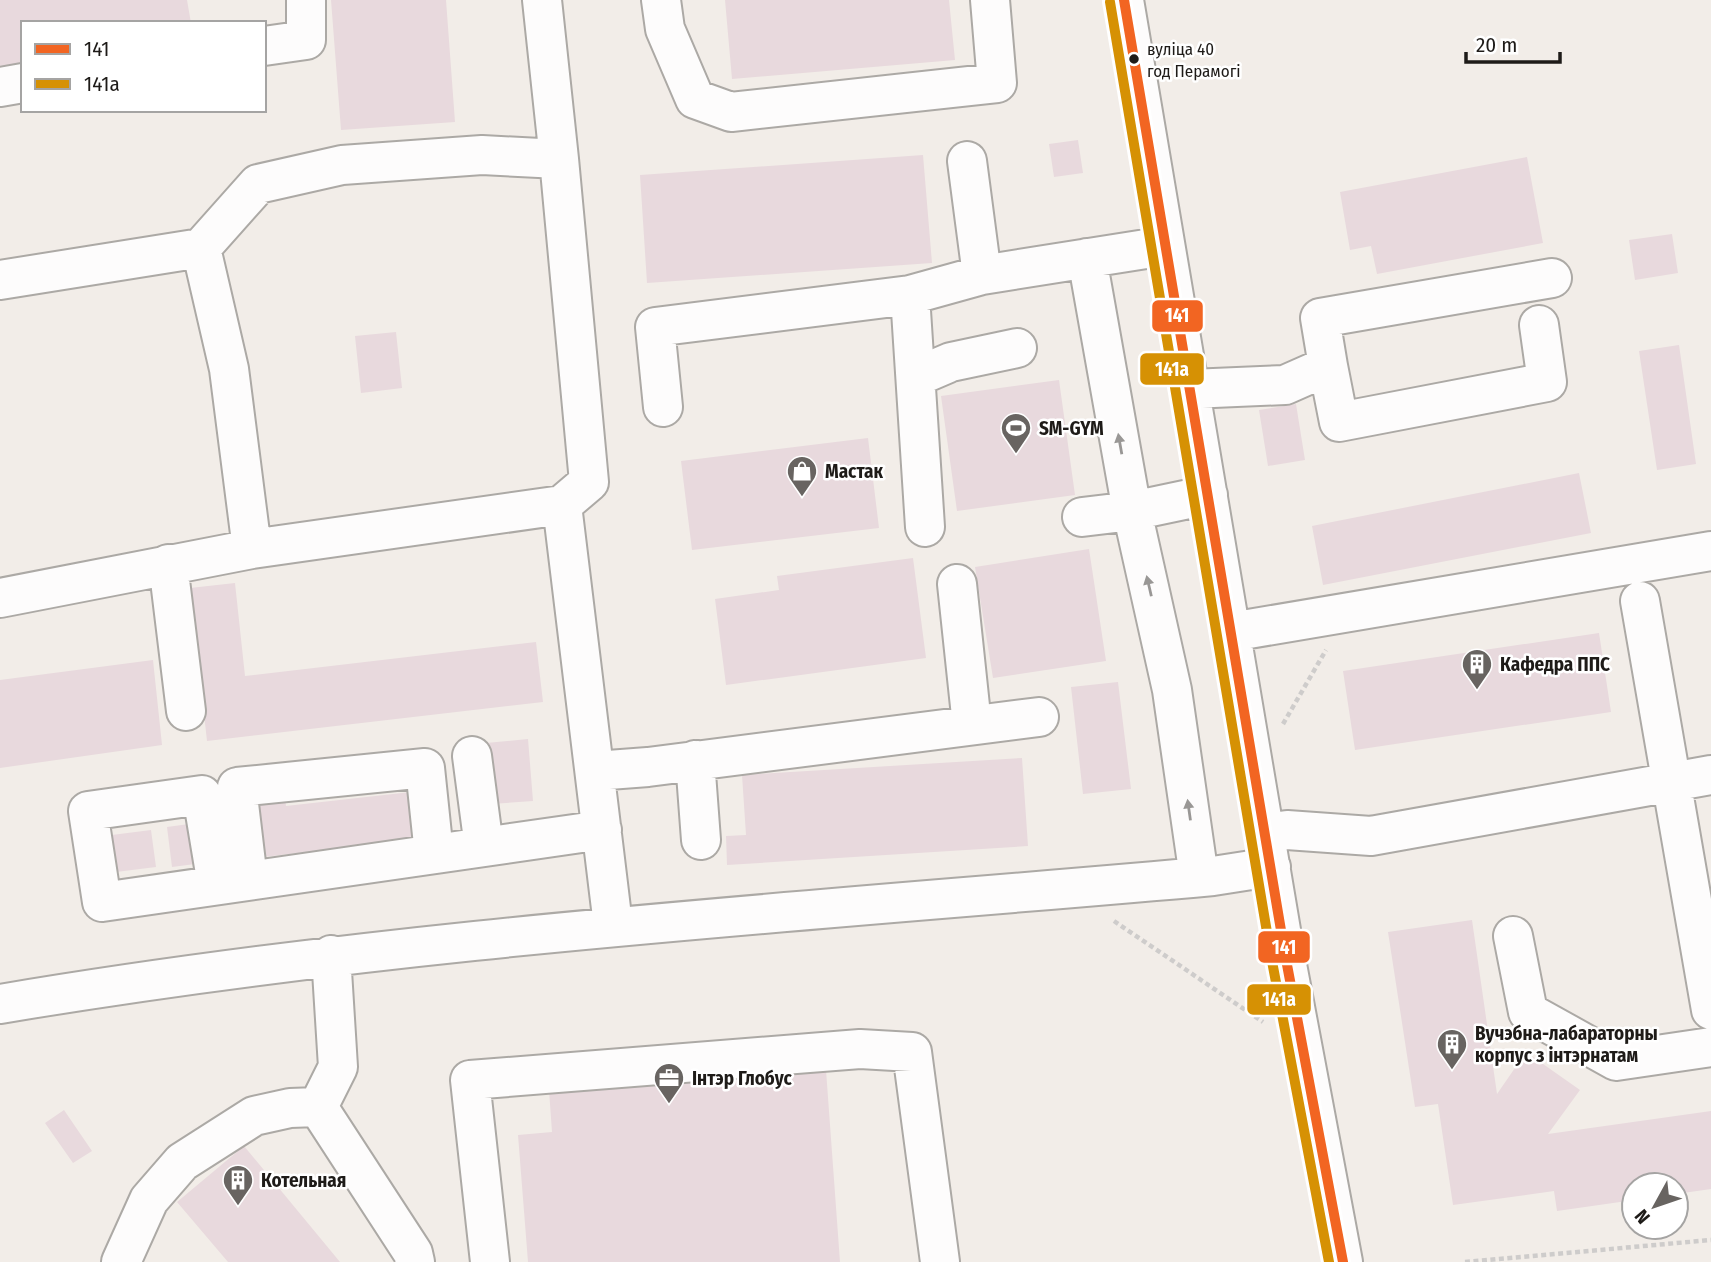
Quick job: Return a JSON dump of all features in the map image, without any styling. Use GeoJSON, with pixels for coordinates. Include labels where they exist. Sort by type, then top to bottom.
{"type":"FeatureCollection","features":[{"type":"Feature","properties":{"kind":"street"},"geometry":{"type":"LineString","coordinates":[[266,46],[306,40],[306,0]]}},
{"type":"Feature","properties":{"kind":"street"},"geometry":{"type":"LineString","coordinates":[[0,598],[252,549],[562,505],[589,482],[542,0]]}},
{"type":"Feature","properties":{"kind":"street"},"geometry":{"type":"LineString","coordinates":[[661,0],[665,29],[695,99],[731,112],[997,83],[990,0]]}},
{"type":"Feature","properties":{"kind":"street"},"geometry":{"type":"LineString","coordinates":[[1124,0],[1268,850],[1343,1262]]}},
{"type":"Feature","properties":{"kind":"street"},"geometry":{"type":"LineString","coordinates":[[0,87],[21,83]]}},
{"type":"Feature","properties":{"kind":"street"},"geometry":{"type":"LineString","coordinates":[[0,280],[201,248],[258,184],[342,165],[482,155],[559,159]]}},
{"type":"Feature","properties":{"kind":"street"},"geometry":{"type":"LineString","coordinates":[[967,161],[982,275]]}},
{"type":"Feature","properties":{"kind":"street"},"geometry":{"type":"LineString","coordinates":[[663,407],[655,327],[910,295],[982,275],[1165,246]]}},
{"type":"Feature","properties":{"kind":"street"},"geometry":{"type":"LineString","coordinates":[[201,248],[229,369],[252,549]]}},
{"type":"Feature","properties":{"kind":"street"},"geometry":{"type":"LineString","coordinates":[[1087,258],[1132,511],[1172,690],[1199,877]]}},
{"type":"Feature","properties":{"kind":"street"},"geometry":{"type":"LineString","coordinates":[[1539,326],[1548,382],[1339,422],[1320,318],[1552,278]]}},
{"type":"Feature","properties":{"kind":"street"},"geometry":{"type":"LineString","coordinates":[[910,295],[925,527]]}},
{"type":"Feature","properties":{"kind":"street"},"geometry":{"type":"LineString","coordinates":[[916,377],[951,362],[1017,348]]}},
{"type":"Feature","properties":{"kind":"street"},"geometry":{"type":"LineString","coordinates":[[1190,389],[1285,385],[1328,366]]}},
{"type":"Feature","properties":{"kind":"street"},"geometry":{"type":"LineString","coordinates":[[1082,517],[1132,511],[1208,495]]}},
{"type":"Feature","properties":{"kind":"street"},"geometry":{"type":"LineString","coordinates":[[562,505],[613,925]]}},
{"type":"Feature","properties":{"kind":"street"},"geometry":{"type":"LineString","coordinates":[[1231,632],[1711,551]]}},
{"type":"Feature","properties":{"kind":"street"},"geometry":{"type":"LineString","coordinates":[[168,564],[186,711]]}},
{"type":"Feature","properties":{"kind":"street"},"geometry":{"type":"LineString","coordinates":[[957,584],[972,725]]}},
{"type":"Feature","properties":{"kind":"street"},"geometry":{"type":"LineString","coordinates":[[1640,601],[1711,1010]]}},
{"type":"Feature","properties":{"kind":"street"},"geometry":{"type":"LineString","coordinates":[[594,771],[1039,717]]}},
{"type":"Feature","properties":{"kind":"street"},"geometry":{"type":"LineString","coordinates":[[472,756],[484,847]]}},
{"type":"Feature","properties":{"kind":"street"},"geometry":{"type":"LineString","coordinates":[[695,760],[701,840]]}},
{"type":"Feature","properties":{"kind":"street"},"geometry":{"type":"LineString","coordinates":[[434,854],[425,768],[237,788],[232,882],[434,854],[484,847],[602,830]]}},
{"type":"Feature","properties":{"kind":"street"},"geometry":{"type":"LineString","coordinates":[[0,1004],[331,955],[613,925],[1199,877],[1268,850],[1287,830],[1371,836],[1711,775]]}},
{"type":"Feature","properties":{"kind":"street"},"geometry":{"type":"LineString","coordinates":[[1513,936],[1528,1012],[1616,1060],[1711,1048]]}},
{"type":"Feature","properties":{"kind":"street"},"geometry":{"type":"LineString","coordinates":[[318,1107],[338,1067],[331,955]]}},
{"type":"Feature","properties":{"kind":"street"},"geometry":{"type":"LineString","coordinates":[[490,1262],[470,1080],[860,1049],[912,1052],[940,1262]]}},
{"type":"Feature","properties":{"kind":"street"},"geometry":{"type":"LineString","coordinates":[[121,1262],[149,1200],[182,1162],[254,1116],[290,1108],[318,1107]]}},
{"type":"Feature","properties":{"kind":"street"},"geometry":{"type":"LineString","coordinates":[[318,1107],[413,1253],[415,1262]]}},
{"type":"Feature","properties":{"kind":"path"},"geometry":{"type":"LineString","coordinates":[[1279,731],[1349,612]]}},
{"type":"Feature","properties":{"kind":"path"},"geometry":{"type":"LineString","coordinates":[[1109,918],[1264,1022]]}},
{"type":"Feature","properties":{"kind":"path"},"geometry":{"type":"LineString","coordinates":[[1465,1262],[1711,1240]]}},
{"type":"Feature","properties":{"kind":"building"},"geometry":{"type":"Polygon","coordinates":[[[0,0],[187,0],[191,21],[21,21],[21,63],[0,66],[0,0]]]}},
{"type":"Feature","properties":{"kind":"building"},"geometry":{"type":"Polygon","coordinates":[[[331,0],[446,0],[455,122],[341,130],[331,0]]]}},
{"type":"Feature","properties":{"kind":"building"},"geometry":{"type":"Polygon","coordinates":[[[725,0],[949,0],[955,60],[732,79],[725,0]]]}},
{"type":"Feature","properties":{"kind":"building"},"geometry":{"type":"Polygon","coordinates":[[[1078,140],[1083,173],[1054,177],[1049,144],[1078,140]]]}},
{"type":"Feature","properties":{"kind":"building"},"geometry":{"type":"Polygon","coordinates":[[[923,155],[932,263],[647,283],[640,175],[923,155]]]}},
{"type":"Feature","properties":{"kind":"building"},"geometry":{"type":"Polygon","coordinates":[[[1527,157],[1543,243],[1377,274],[1371,246],[1350,250],[1340,192],[1527,157]]]}},
{"type":"Feature","properties":{"kind":"building"},"geometry":{"type":"Polygon","coordinates":[[[1672,234],[1678,273],[1635,280],[1629,240],[1672,234]]]}},
{"type":"Feature","properties":{"kind":"building"},"geometry":{"type":"Polygon","coordinates":[[[396,332],[402,388],[361,393],[355,336],[396,332]]]}},
{"type":"Feature","properties":{"kind":"building"},"geometry":{"type":"Polygon","coordinates":[[[1679,345],[1696,464],[1657,470],[1639,351],[1679,345]]]}},
{"type":"Feature","properties":{"kind":"building"},"geometry":{"type":"Polygon","coordinates":[[[1059,380],[1075,495],[957,511],[941,396],[1059,380]]]}},
{"type":"Feature","properties":{"kind":"building"},"geometry":{"type":"Polygon","coordinates":[[[1296,404],[1305,460],[1268,466],[1259,410],[1296,404]]]}},
{"type":"Feature","properties":{"kind":"building"},"geometry":{"type":"Polygon","coordinates":[[[868,438],[879,528],[692,550],[681,461],[868,438]]]}},
{"type":"Feature","properties":{"kind":"building"},"geometry":{"type":"Polygon","coordinates":[[[1579,473],[1591,533],[1323,585],[1312,526],[1579,473]]]}},
{"type":"Feature","properties":{"kind":"building"},"geometry":{"type":"Polygon","coordinates":[[[1089,549],[1106,661],[993,678],[975,567],[1089,549]]]}},
{"type":"Feature","properties":{"kind":"building"},"geometry":{"type":"Polygon","coordinates":[[[913,558],[926,658],[726,685],[715,599],[779,590],[777,576],[913,558]]]}},
{"type":"Feature","properties":{"kind":"building"},"geometry":{"type":"Polygon","coordinates":[[[235,583],[245,676],[536,642],[543,702],[207,741],[190,588],[235,583]]]}},
{"type":"Feature","properties":{"kind":"building","name":"Кафедра ППС"},"geometry":{"type":"Polygon","coordinates":[[[1599,633],[1611,712],[1355,750],[1343,671],[1599,633]]]}},
{"type":"Feature","properties":{"kind":"building"},"geometry":{"type":"Polygon","coordinates":[[[153,660],[162,745],[0,768],[0,680],[153,660]]]}},
{"type":"Feature","properties":{"kind":"building"},"geometry":{"type":"Polygon","coordinates":[[[1118,682],[1131,789],[1083,794],[1071,687],[1118,682]]]}},
{"type":"Feature","properties":{"kind":"building"},"geometry":{"type":"Polygon","coordinates":[[[528,739],[533,801],[491,804],[486,743],[528,739]]]}},
{"type":"Feature","properties":{"kind":"building"},"geometry":{"type":"Polygon","coordinates":[[[1022,758],[1028,846],[727,865],[726,836],[746,835],[742,775],[1022,758]]]}},
{"type":"Feature","properties":{"kind":"building"},"geometry":{"type":"Polygon","coordinates":[[[284,787],[286,806],[411,792],[417,839],[255,858],[248,792],[284,787]]]}},
{"type":"Feature","properties":{"kind":"building"},"geometry":{"type":"Polygon","coordinates":[[[189,824],[195,864],[172,867],[167,827],[189,824]]]}},
{"type":"Feature","properties":{"kind":"building"},"geometry":{"type":"Polygon","coordinates":[[[151,830],[156,867],[108,873],[104,836],[151,830]]]}},
{"type":"Feature","properties":{"kind":"building","name":"Вучэбна-лабараторны корпус з інтэрнатам"},"geometry":{"type":"Polygon","coordinates":[[[1472,920],[1497,1094],[1526,1052],[1580,1090],[1548,1134],[1711,1111],[1711,1189],[1690,1192],[1690,1171],[1620,1171],[1620,1202],[1557,1211],[1554,1191],[1453,1205],[1438,1104],[1415,1107],[1388,932],[1472,920]]]}},
{"type":"Feature","properties":{"kind":"building"},"geometry":{"type":"Polygon","coordinates":[[[826,1070],[840,1262],[528,1262],[518,1135],[552,1132],[549,1090],[826,1070]]]}},
{"type":"Feature","properties":{"kind":"building"},"geometry":{"type":"Polygon","coordinates":[[[64,1110],[92,1151],[73,1163],[45,1123],[64,1110]]]}},
{"type":"Feature","properties":{"kind":"building","name":"Котельная"},"geometry":{"type":"Polygon","coordinates":[[[244,1146],[340,1262],[228,1262],[177,1202],[244,1146]]]}},
{"type":"Feature","properties":{"kind":"transit line","name":"141"},"geometry":{"type":"LineString","coordinates":[[1124,0],[1285,954],[1343,1262]]}},
{"type":"Feature","properties":{"kind":"transit line","name":"141а"},"geometry":{"type":"LineString","coordinates":[[1110,2],[1271,956],[1329,1262]]}},
{"type":"Feature","properties":{"kind":"place","name":"вуліца 40 год Перамогі"},"geometry":{"type":"Point","coordinates":[1134,59]}},
{"type":"Feature","properties":{"kind":"place","name":"SM-GYM"},"geometry":{"type":"Point","coordinates":[1016,455]}},
{"type":"Feature","properties":{"kind":"place","name":"Мастак"},"geometry":{"type":"Point","coordinates":[802,498]}},
{"type":"Feature","properties":{"kind":"place","name":"Кафедра ППС"},"geometry":{"type":"Point","coordinates":[1477,691]}},
{"type":"Feature","properties":{"kind":"place","name":"Вучэбна-лабараторны корпус з інтэрнатам"},"geometry":{"type":"Point","coordinates":[1452,1071]}},
{"type":"Feature","properties":{"kind":"place","name":"Інтэр Глобус"},"geometry":{"type":"Point","coordinates":[669,1105]}},
{"type":"Feature","properties":{"kind":"place","name":"Котельная"},"geometry":{"type":"Point","coordinates":[238,1207]}}]}
